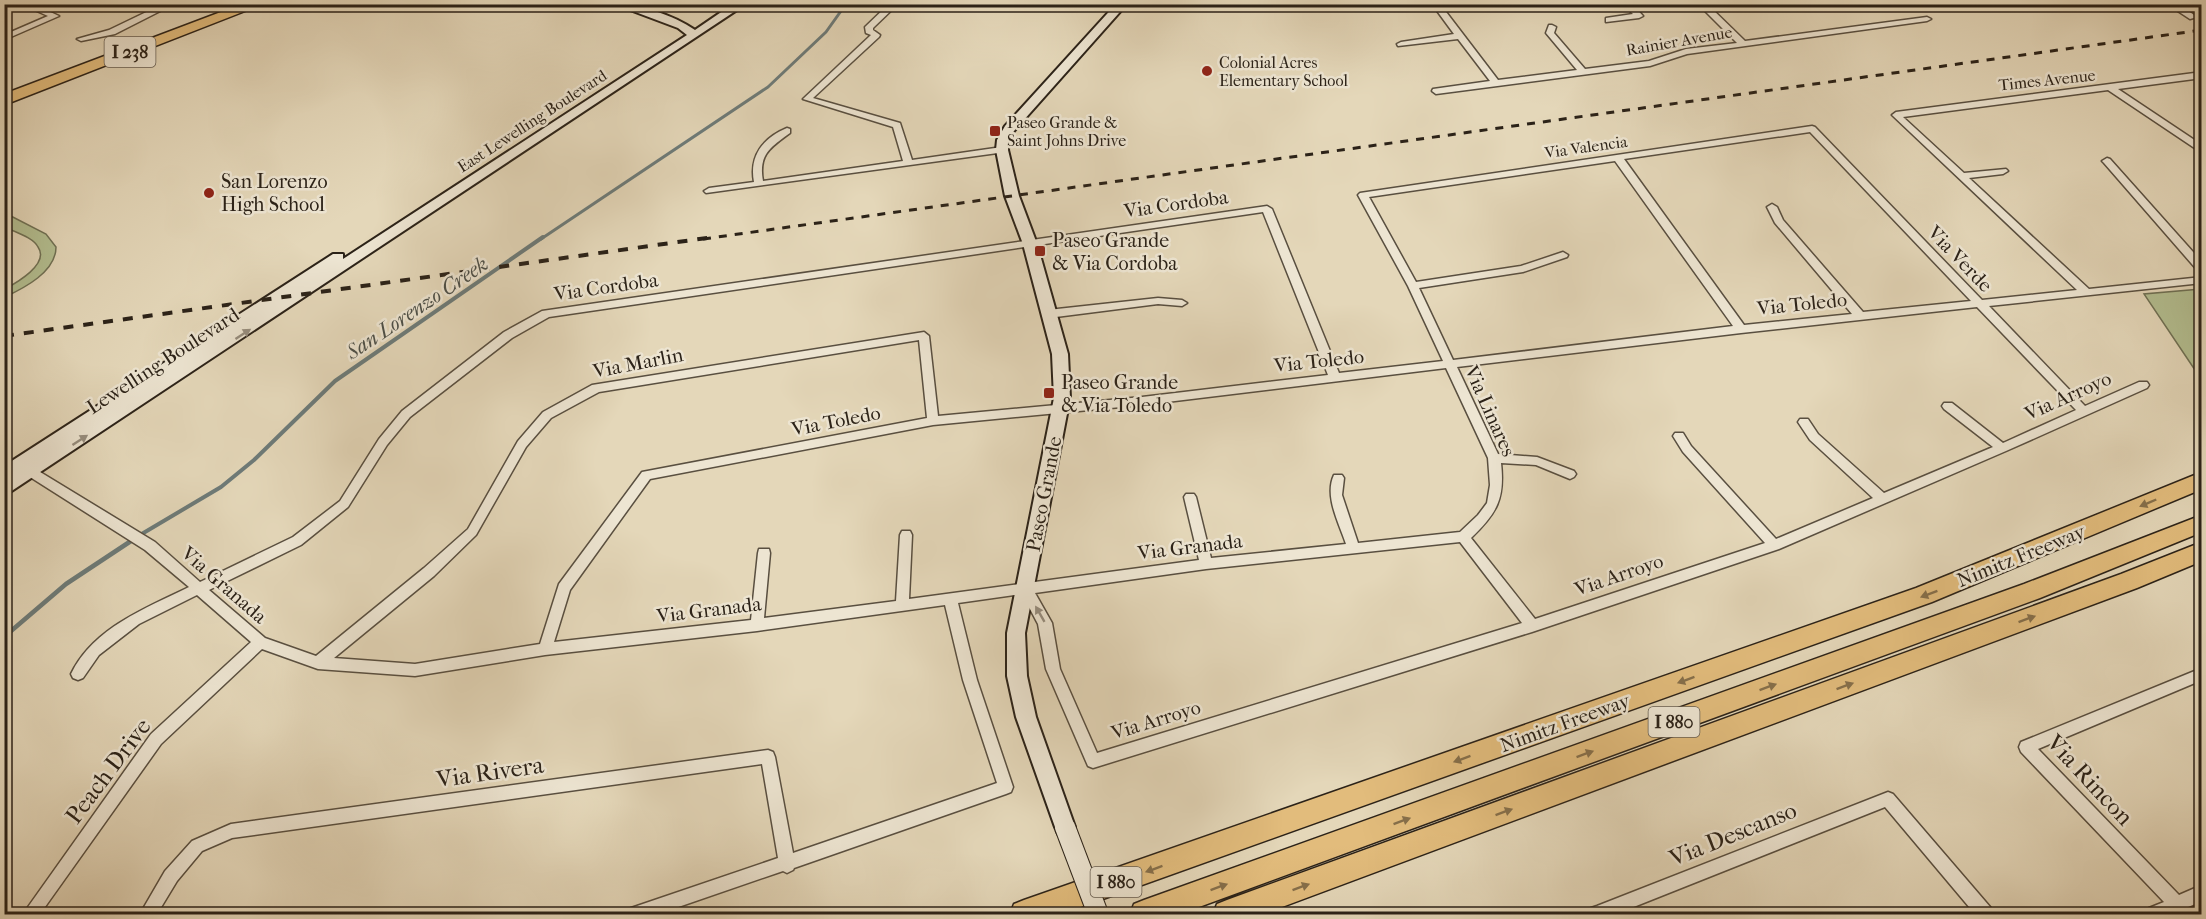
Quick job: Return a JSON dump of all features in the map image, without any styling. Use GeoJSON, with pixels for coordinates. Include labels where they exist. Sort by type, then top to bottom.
{"type":"FeatureCollection","features":[{"type":"Feature","properties":{"kind":"highway","name":"I 238"},"geometry":{"type":"LineString","coordinates":[[4,88],[227,4]]}},
{"type":"Feature","properties":{"kind":"highway","name":"I 238"},"geometry":{"type":"LineString","coordinates":[[4,100],[256,4]]}},
{"type":"Feature","properties":{"kind":"highway","name":"Nimitz Freeway"},"geometry":{"type":"LineString","coordinates":[[1024,915],[1924,595],[2202,480]]}},
{"type":"Feature","properties":{"kind":"highway","name":"I 880"},"geometry":{"type":"LineString","coordinates":[[1144,915],[2032,591],[2202,523]]}},
{"type":"Feature","properties":{"kind":"highway","name":"I 880"},"geometry":{"type":"LineString","coordinates":[[1227,915],[2057,608],[2202,551]]}},
{"type":"Feature","properties":{"kind":"street"},"geometry":{"type":"LineString","coordinates":[[4,38],[55,16],[25,4]]}},
{"type":"Feature","properties":{"kind":"street"},"geometry":{"type":"LineString","coordinates":[[81,39],[112,32],[170,4]]}},
{"type":"Feature","properties":{"kind":"street"},"geometry":{"type":"LineString","coordinates":[[619,4],[691,32]]}},
{"type":"Feature","properties":{"kind":"street","name":"East Lewelling Boulevard"},"geometry":{"type":"LineString","coordinates":[[691,32],[727,4]]}},
{"type":"Feature","properties":{"kind":"street","name":"East Lewelling Boulevard"},"geometry":{"type":"LineString","coordinates":[[335,265],[691,32],[741,4]]}},
{"type":"Feature","properties":{"kind":"street"},"geometry":{"type":"LineString","coordinates":[[894,4],[868,29],[876,35],[807,99],[897,125],[908,163]]}},
{"type":"Feature","properties":{"kind":"street"},"geometry":{"type":"LineString","coordinates":[[709,191],[1002,150],[1003,140],[1009,129],[1122,4]]}},
{"type":"Feature","properties":{"kind":"street"},"geometry":{"type":"LineString","coordinates":[[1436,4],[1496,84]]}},
{"type":"Feature","properties":{"kind":"street"},"geometry":{"type":"LineString","coordinates":[[1609,20],[1639,16],[1627,4]]}},
{"type":"Feature","properties":{"kind":"street"},"geometry":{"type":"LineString","coordinates":[[1702,4],[1743,44]]}},
{"type":"Feature","properties":{"kind":"street"},"geometry":{"type":"LineString","coordinates":[[2017,4],[2029,7],[2072,4]]}},
{"type":"Feature","properties":{"kind":"street"},"geometry":{"type":"LineString","coordinates":[[2171,4],[2193,17]]}},
{"type":"Feature","properties":{"kind":"street","name":"Rainier Avenue"},"geometry":{"type":"LineString","coordinates":[[1436,91],[1650,63],[1686,52],[1927,19]]}},
{"type":"Feature","properties":{"kind":"street"},"geometry":{"type":"LineString","coordinates":[[1552,27],[1550,33],[1583,72]]}},
{"type":"Feature","properties":{"kind":"street"},"geometry":{"type":"LineString","coordinates":[[1401,44],[1460,36]]}},
{"type":"Feature","properties":{"kind":"street","name":"Times Avenue"},"geometry":{"type":"LineString","coordinates":[[1961,176],[1896,115],[2010,98],[2111,88],[2202,75]]}},
{"type":"Feature","properties":{"kind":"street"},"geometry":{"type":"LineString","coordinates":[[2111,88],[2200,147]]}},
{"type":"Feature","properties":{"kind":"street","name":"Via Valencia"},"geometry":{"type":"LineString","coordinates":[[1363,195],[1812,129]]}},
{"type":"Feature","properties":{"kind":"street","name":"Via Verde"},"geometry":{"type":"LineString","coordinates":[[1812,129],[2084,412]]}},
{"type":"Feature","properties":{"kind":"street"},"geometry":{"type":"LineString","coordinates":[[759,183],[758,156],[760,151],[787,131]]}},
{"type":"Feature","properties":{"kind":"street","name":"Paseo Grande"},"geometry":{"type":"LineString","coordinates":[[1002,150],[1012,196],[1029,244],[1060,354],[1062,398],[1016,633],[1017,676],[1026,717],[1098,915]]}},
{"type":"Feature","properties":{"kind":"street"},"geometry":{"type":"LineString","coordinates":[[1618,158],[1741,329]]}},
{"type":"Feature","properties":{"kind":"street"},"geometry":{"type":"LineString","coordinates":[[2107,161],[2202,268]]}},
{"type":"Feature","properties":{"kind":"street"},"geometry":{"type":"LineString","coordinates":[[1961,176],[2003,171]]}},
{"type":"Feature","properties":{"kind":"street"},"geometry":{"type":"LineString","coordinates":[[1961,176],[2085,291]]}},
{"type":"Feature","properties":{"kind":"street","name":"Via Linares"},"geometry":{"type":"LineString","coordinates":[[1363,195],[1413,286],[1494,458],[1498,488],[1488,514],[1463,537]]}},
{"type":"Feature","properties":{"kind":"street"},"geometry":{"type":"LineString","coordinates":[[1772,207],[1778,221],[1860,316]]}},
{"type":"Feature","properties":{"kind":"street","name":"Via Cordoba"},"geometry":{"type":"LineString","coordinates":[[78,674],[94,651],[134,620],[297,541],[344,504],[383,442],[406,414],[508,335],[546,314],[1267,209],[1335,377]]}},
{"type":"Feature","properties":{"kind":"street"},"geometry":{"type":"LineString","coordinates":[[1413,286],[1522,270],[1563,255]]}},
{"type":"Feature","properties":{"kind":"street","name":"Lewelling Boulevard"},"geometry":{"type":"LineString","coordinates":[[4,490],[25,469],[335,265]]}},
{"type":"Feature","properties":{"kind":"street","name":"Via Toledo"},"geometry":{"type":"LineString","coordinates":[[545,649],[564,588],[646,475],[933,421],[1060,410],[1741,329],[2202,280]]}},
{"type":"Feature","properties":{"kind":"street"},"geometry":{"type":"LineString","coordinates":[[1048,314],[1158,301],[1182,303]]}},
{"type":"Feature","properties":{"kind":"street","name":"Via Marlin"},"geometry":{"type":"LineString","coordinates":[[318,663],[429,572],[472,532],[522,444],[547,415],[596,388],[924,336],[933,421]]}},
{"type":"Feature","properties":{"kind":"street","name":"Via Arroyo"},"geometry":{"type":"LineString","coordinates":[[1025,588],[1045,623],[1046,642],[1053,669],[1093,761],[1532,626],[1774,545],[2143,385]]}},
{"type":"Feature","properties":{"kind":"street"},"geometry":{"type":"LineString","coordinates":[[1948,406],[2002,448]]}},
{"type":"Feature","properties":{"kind":"street"},"geometry":{"type":"LineString","coordinates":[[1804,422],[1814,437],[1882,499]]}},
{"type":"Feature","properties":{"kind":"street"},"geometry":{"type":"LineString","coordinates":[[1678,436],[1686,449],[1774,545]]}},
{"type":"Feature","properties":{"kind":"street"},"geometry":{"type":"LineString","coordinates":[[1494,458],[1537,461],[1570,474]]}},
{"type":"Feature","properties":{"kind":"street","name":"Lewelling Boulevard"},"geometry":{"type":"LineString","coordinates":[[4,474],[25,469]]}},
{"type":"Feature","properties":{"kind":"street","name":"Via Granada"},"geometry":{"type":"LineString","coordinates":[[25,469],[150,546],[260,642],[318,663],[415,670],[545,649],[757,625],[902,603],[1206,564],[1463,537]]}},
{"type":"Feature","properties":{"kind":"street"},"geometry":{"type":"LineString","coordinates":[[1338,478],[1336,495],[1353,547]]}},
{"type":"Feature","properties":{"kind":"street"},"geometry":{"type":"LineString","coordinates":[[1190,497],[1206,564]]}},
{"type":"Feature","properties":{"kind":"street"},"geometry":{"type":"LineString","coordinates":[[902,603],[906,536]]}},
{"type":"Feature","properties":{"kind":"street"},"geometry":{"type":"LineString","coordinates":[[1463,537],[1532,626]]}},
{"type":"Feature","properties":{"kind":"street"},"geometry":{"type":"LineString","coordinates":[[757,625],[764,554]]}},
{"type":"Feature","properties":{"kind":"street"},"geometry":{"type":"LineString","coordinates":[[637,915],[1006,788],[970,680],[950,598]]}},
{"type":"Feature","properties":{"kind":"street","name":"Peach Drive"},"geometry":{"type":"LineString","coordinates":[[31,915],[156,739],[260,642]]}},
{"type":"Feature","properties":{"kind":"street","name":"Via Rincon"},"geometry":{"type":"LineString","coordinates":[[2176,904],[2026,747],[2202,674]]}},
{"type":"Feature","properties":{"kind":"street","name":"Via Rivera"},"geometry":{"type":"LineString","coordinates":[[148,915],[171,876],[197,846],[231,831],[768,757],[787,865]]}},
{"type":"Feature","properties":{"kind":"street","name":"Via Descanso"},"geometry":{"type":"LineString","coordinates":[[1597,915],[1888,799],[1985,915]]}},
{"type":"Feature","properties":{"kind":"street"},"geometry":{"type":"LineString","coordinates":[[2155,915],[2202,893]]}},
{"type":"Feature","properties":{"kind":"green space"},"geometry":{"type":"Polygon","coordinates":[[[5,213],[46,234],[56,247],[51,264],[38,278],[5,297],[5,289],[36,266],[40,253],[36,243],[32,240],[5,227],[5,213]]]}},
{"type":"Feature","properties":{"kind":"green space"},"geometry":{"type":"Polygon","coordinates":[[[2202,289],[2201,379],[2144,294],[2202,289]]]}},
{"type":"Feature","properties":{"kind":"waterway","name":"San Lorenzo Creek"},"geometry":{"type":"LineString","coordinates":[[541,239],[768,87],[826,32],[846,4]]}},
{"type":"Feature","properties":{"kind":"waterway","name":"San Lorenzo Creek"},"geometry":{"type":"LineString","coordinates":[[140,535],[221,487],[254,460],[335,381],[543,237]]}},
{"type":"Feature","properties":{"kind":"waterway","name":"San Lorenzo Creek"},"geometry":{"type":"LineString","coordinates":[[4,637],[66,584],[134,539]]}},
{"type":"Feature","properties":{"kind":"railway"},"geometry":{"type":"LineString","coordinates":[[703,239],[2202,30]]}},
{"type":"Feature","properties":{"kind":"railway"},"geometry":{"type":"LineString","coordinates":[[4,336],[714,237]]}},
{"type":"Feature","properties":{"kind":"place","name":"Colonial Acres Elementary School"},"geometry":{"type":"Point","coordinates":[1207,71]}},
{"type":"Feature","properties":{"kind":"place","name":"Paseo Grande & Saint Johns Drive"},"geometry":{"type":"Point","coordinates":[995,131]}},
{"type":"Feature","properties":{"kind":"place","name":"San Lorenzo High School"},"geometry":{"type":"Point","coordinates":[209,193]}},
{"type":"Feature","properties":{"kind":"place","name":"Paseo Grande & Via Cordoba"},"geometry":{"type":"Point","coordinates":[1040,251]}},
{"type":"Feature","properties":{"kind":"place","name":"Paseo Grande & Via Toledo"},"geometry":{"type":"Point","coordinates":[1049,393]}}]}
